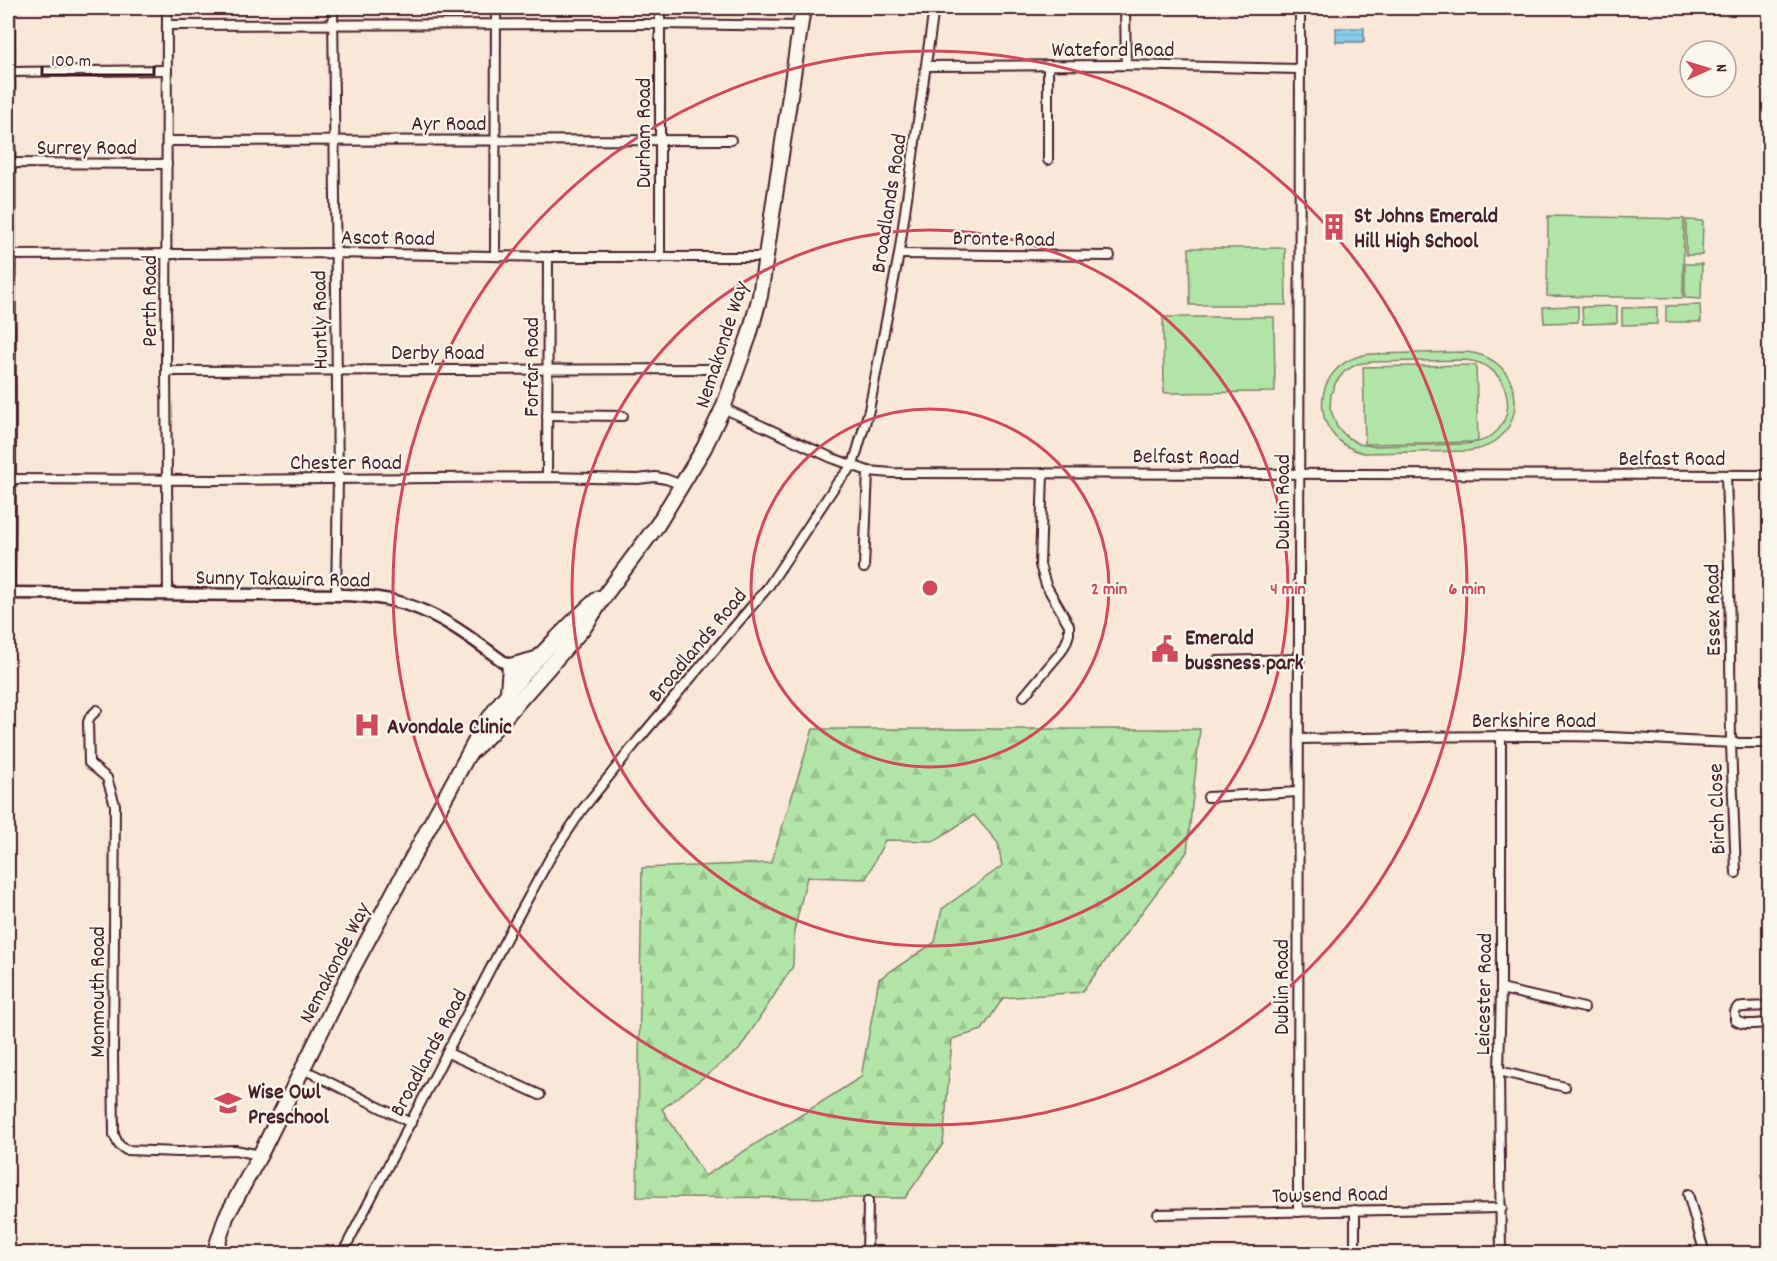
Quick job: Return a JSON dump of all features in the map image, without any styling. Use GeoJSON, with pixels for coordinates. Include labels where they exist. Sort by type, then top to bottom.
{"type":"FeatureCollection","features":[{"type":"Feature","properties":{"kind":"highway","name":"Nemakonde Way"},"geometry":{"type":"LineString","coordinates":[[470,753],[489,735],[585,626],[658,524],[704,448],[723,408],[754,321],[760,297],[803,8]]}},
{"type":"Feature","properties":{"kind":"highway","name":"Nemakonde Way"},"geometry":{"type":"LineString","coordinates":[[214,1254],[224,1223],[356,960],[482,729],[508,691],[536,659],[580,614],[608,591]]}},
{"type":"Feature","properties":{"kind":"highway"},"geometry":{"type":"LineString","coordinates":[[508,691],[510,666],[536,659]]}},
{"type":"Feature","properties":{"kind":"highway","name":"Nemakonde Way"},"geometry":{"type":"LineString","coordinates":[[224,1254],[239,1193]]}},
{"type":"Feature","properties":{"kind":"main road","name":"Sunny Takawira Road"},"geometry":{"type":"LineString","coordinates":[[9,593],[336,596],[384,599],[421,609],[460,631],[533,685]]}},
{"type":"Feature","properties":{"kind":"street"},"geometry":{"type":"LineString","coordinates":[[9,593],[10,8]]}},
{"type":"Feature","properties":{"kind":"street","name":"Perth Road"},"geometry":{"type":"LineString","coordinates":[[167,8],[166,480],[168,594]]}},
{"type":"Feature","properties":{"kind":"street","name":"Huntly Road"},"geometry":{"type":"LineString","coordinates":[[333,8],[338,480],[336,596]]}},
{"type":"Feature","properties":{"kind":"street"},"geometry":{"type":"LineString","coordinates":[[495,256],[496,8]]}},
{"type":"Feature","properties":{"kind":"street","name":"Durham Road"},"geometry":{"type":"LineString","coordinates":[[660,8],[660,258]]}},
{"type":"Feature","properties":{"kind":"street","name":"Broadlands Road"},"geometry":{"type":"LineString","coordinates":[[342,1254],[377,1183],[411,1123],[550,858],[582,810],[768,587],[837,483],[853,465],[869,410],[898,254],[934,8]]}},
{"type":"Feature","properties":{"kind":"street"},"geometry":{"type":"LineString","coordinates":[[1125,8],[1126,65]]}},
{"type":"Feature","properties":{"kind":"street","name":"Dublin Road"},"geometry":{"type":"LineString","coordinates":[[1298,1212],[1300,8]]}},
{"type":"Feature","properties":{"kind":"street"},"geometry":{"type":"LineString","coordinates":[[168,25],[800,26]]}},
{"type":"Feature","properties":{"kind":"street"},"geometry":{"type":"LineString","coordinates":[[1048,65],[1048,160]]}},
{"type":"Feature","properties":{"kind":"street","name":"Wateford Road"},"geometry":{"type":"LineString","coordinates":[[926,66],[1126,65],[1299,69]]}},
{"type":"Feature","properties":{"kind":"street"},"geometry":{"type":"LineString","coordinates":[[9,72],[167,70]]}},
{"type":"Feature","properties":{"kind":"street","name":"Ayr Road"},"geometry":{"type":"LineString","coordinates":[[167,141],[731,141]]}},
{"type":"Feature","properties":{"kind":"street","name":"Surrey Road"},"geometry":{"type":"LineString","coordinates":[[9,163],[167,164]]}},
{"type":"Feature","properties":{"kind":"street","name":"Ascot Road"},"geometry":{"type":"LineString","coordinates":[[9,255],[334,253],[548,257],[767,257]]}},
{"type":"Feature","properties":{"kind":"street","name":"Bronte Road"},"geometry":{"type":"LineString","coordinates":[[898,254],[1110,256]]}},
{"type":"Feature","properties":{"kind":"street","name":"Forfar Road"},"geometry":{"type":"LineString","coordinates":[[548,257],[548,477]]}},
{"type":"Feature","properties":{"kind":"street","name":"Derby Road"},"geometry":{"type":"LineString","coordinates":[[166,371],[710,369]]}},
{"type":"Feature","properties":{"kind":"street","name":"Belfast Road"},"geometry":{"type":"LineString","coordinates":[[723,408],[832,458],[868,471],[892,473],[1770,475]]}},
{"type":"Feature","properties":{"kind":"street"},"geometry":{"type":"LineString","coordinates":[[548,415],[623,416]]}},
{"type":"Feature","properties":{"kind":"street"},"geometry":{"type":"LineString","coordinates":[[864,568],[868,471]]}},
{"type":"Feature","properties":{"kind":"street"},"geometry":{"type":"LineString","coordinates":[[1024,696],[1061,652],[1069,634],[1069,625],[1046,585],[1040,565],[1043,472]]}},
{"type":"Feature","properties":{"kind":"street","name":"Essex Road"},"geometry":{"type":"LineString","coordinates":[[1726,476],[1731,744]]}},
{"type":"Feature","properties":{"kind":"street","name":"Chester Road"},"geometry":{"type":"LineString","coordinates":[[9,479],[338,480],[548,477],[638,479],[655,477],[682,486]]}},
{"type":"Feature","properties":{"kind":"street"},"geometry":{"type":"LineString","coordinates":[[1216,661],[1300,659]]}},
{"type":"Feature","properties":{"kind":"street","name":"Monmouth Road"},"geometry":{"type":"LineString","coordinates":[[97,710],[88,722],[89,763],[107,778],[115,805],[114,1135],[119,1145],[126,1150],[179,1152],[235,1150],[260,1155]]}},
{"type":"Feature","properties":{"kind":"street","name":"Berkshire Road"},"geometry":{"type":"LineString","coordinates":[[1299,739],[1501,736],[1610,737],[1731,744],[1770,743]]}},
{"type":"Feature","properties":{"kind":"street","name":"Leicester Road"},"geometry":{"type":"LineString","coordinates":[[1501,736],[1499,1071],[1502,1254]]}},
{"type":"Feature","properties":{"kind":"street","name":"Birch Close"},"geometry":{"type":"LineString","coordinates":[[1731,744],[1736,873]]}},
{"type":"Feature","properties":{"kind":"street"},"geometry":{"type":"LineString","coordinates":[[1208,797],[1298,792]]}},
{"type":"Feature","properties":{"kind":"street"},"geometry":{"type":"LineString","coordinates":[[1501,989],[1584,1008]]}},
{"type":"Feature","properties":{"kind":"street"},"geometry":{"type":"LineString","coordinates":[[1770,1006],[1737,1008],[1735,1020],[1743,1024],[1770,1023]]}},
{"type":"Feature","properties":{"kind":"street"},"geometry":{"type":"LineString","coordinates":[[448,1053],[540,1095]]}},
{"type":"Feature","properties":{"kind":"street"},"geometry":{"type":"LineString","coordinates":[[303,1069],[411,1123]]}},
{"type":"Feature","properties":{"kind":"street"},"geometry":{"type":"LineString","coordinates":[[1499,1071],[1565,1087]]}},
{"type":"Feature","properties":{"kind":"street"},"geometry":{"type":"LineString","coordinates":[[1688,1194],[1705,1254]]}},
{"type":"Feature","properties":{"kind":"street"},"geometry":{"type":"LineString","coordinates":[[867,1254],[868,1201]]}},
{"type":"Feature","properties":{"kind":"street","name":"Towsend Road"},"geometry":{"type":"LineString","coordinates":[[1158,1214],[1502,1208]]}},
{"type":"Feature","properties":{"kind":"street"},"geometry":{"type":"LineString","coordinates":[[1355,1254],[1356,1210]]}},
{"type":"Feature","properties":{"kind":"green space"},"geometry":{"type":"Polygon","coordinates":[[[1548,216],[1684,219],[1683,298],[1547,296],[1548,216]]]}},
{"type":"Feature","properties":{"kind":"green space"},"geometry":{"type":"Polygon","coordinates":[[[1686,220],[1703,221],[1702,255],[1686,255],[1686,220]]]}},
{"type":"Feature","properties":{"kind":"green space"},"geometry":{"type":"Polygon","coordinates":[[[1189,248],[1285,248],[1286,305],[1190,305],[1189,248]]]}},
{"type":"Feature","properties":{"kind":"green space"},"geometry":{"type":"Polygon","coordinates":[[[1685,264],[1702,264],[1701,299],[1685,298],[1685,264]]]}},
{"type":"Feature","properties":{"kind":"green space"},"geometry":{"type":"Polygon","coordinates":[[[1700,305],[1701,322],[1666,322],[1666,306],[1700,305]]]}},
{"type":"Feature","properties":{"kind":"green space"},"geometry":{"type":"Polygon","coordinates":[[[1578,306],[1578,322],[1544,323],[1543,307],[1578,306]]]}},
{"type":"Feature","properties":{"kind":"green space"},"geometry":{"type":"Polygon","coordinates":[[[1617,306],[1617,323],[1583,324],[1582,307],[1617,306]]]}},
{"type":"Feature","properties":{"kind":"green space"},"geometry":{"type":"Polygon","coordinates":[[[1657,307],[1657,324],[1622,325],[1622,308],[1657,307]]]}},
{"type":"Feature","properties":{"kind":"green space"},"geometry":{"type":"Polygon","coordinates":[[[1163,317],[1274,317],[1275,392],[1164,393],[1163,317]]]}},
{"type":"Feature","properties":{"kind":"green space"},"geometry":{"type":"Polygon","coordinates":[[[1465,352],[1487,357],[1502,369],[1512,384],[1515,401],[1512,418],[1503,434],[1488,445],[1467,451],[1364,453],[1345,445],[1332,432],[1324,417],[1322,400],[1326,384],[1336,370],[1351,359],[1371,354],[1465,352]],[[1465,360],[1357,364],[1345,371],[1336,382],[1331,394],[1330,408],[1337,427],[1359,444],[1372,446],[1477,442],[1365,444],[1363,367],[1476,365],[1478,442],[1492,435],[1502,425],[1507,412],[1507,398],[1503,384],[1494,372],[1482,364],[1465,360]]]}},
{"type":"Feature","properties":{"kind":"green space"},"geometry":{"type":"Polygon","coordinates":[[[813,729],[1200,729],[1187,852],[1082,992],[1003,998],[982,1030],[952,1039],[943,1144],[905,1198],[637,1197],[642,868],[771,863],[813,729]],[[974,815],[934,841],[885,840],[866,879],[807,877],[794,931],[793,966],[739,1050],[662,1109],[705,1176],[861,1077],[879,979],[935,942],[942,909],[1002,866],[998,843],[974,815]]]}},
{"type":"Feature","properties":{"kind":"water"},"geometry":{"type":"Polygon","coordinates":[[[1336,28],[1364,28],[1364,42],[1336,42],[1336,28]]]}},
{"type":"Feature","properties":{"kind":"place","name":"St Johns Emerald Hill High School"},"geometry":{"type":"Point","coordinates":[1334,227]}},
{"type":"Feature","properties":{"kind":"place","name":"Emerald bussness park"},"geometry":{"type":"Point","coordinates":[1165,649]}},
{"type":"Feature","properties":{"kind":"place","name":"Avondale Clinic"},"geometry":{"type":"Point","coordinates":[367,725]}},
{"type":"Feature","properties":{"kind":"place","name":"Wise Owl Preschool"},"geometry":{"type":"Point","coordinates":[228,1103]}}]}
